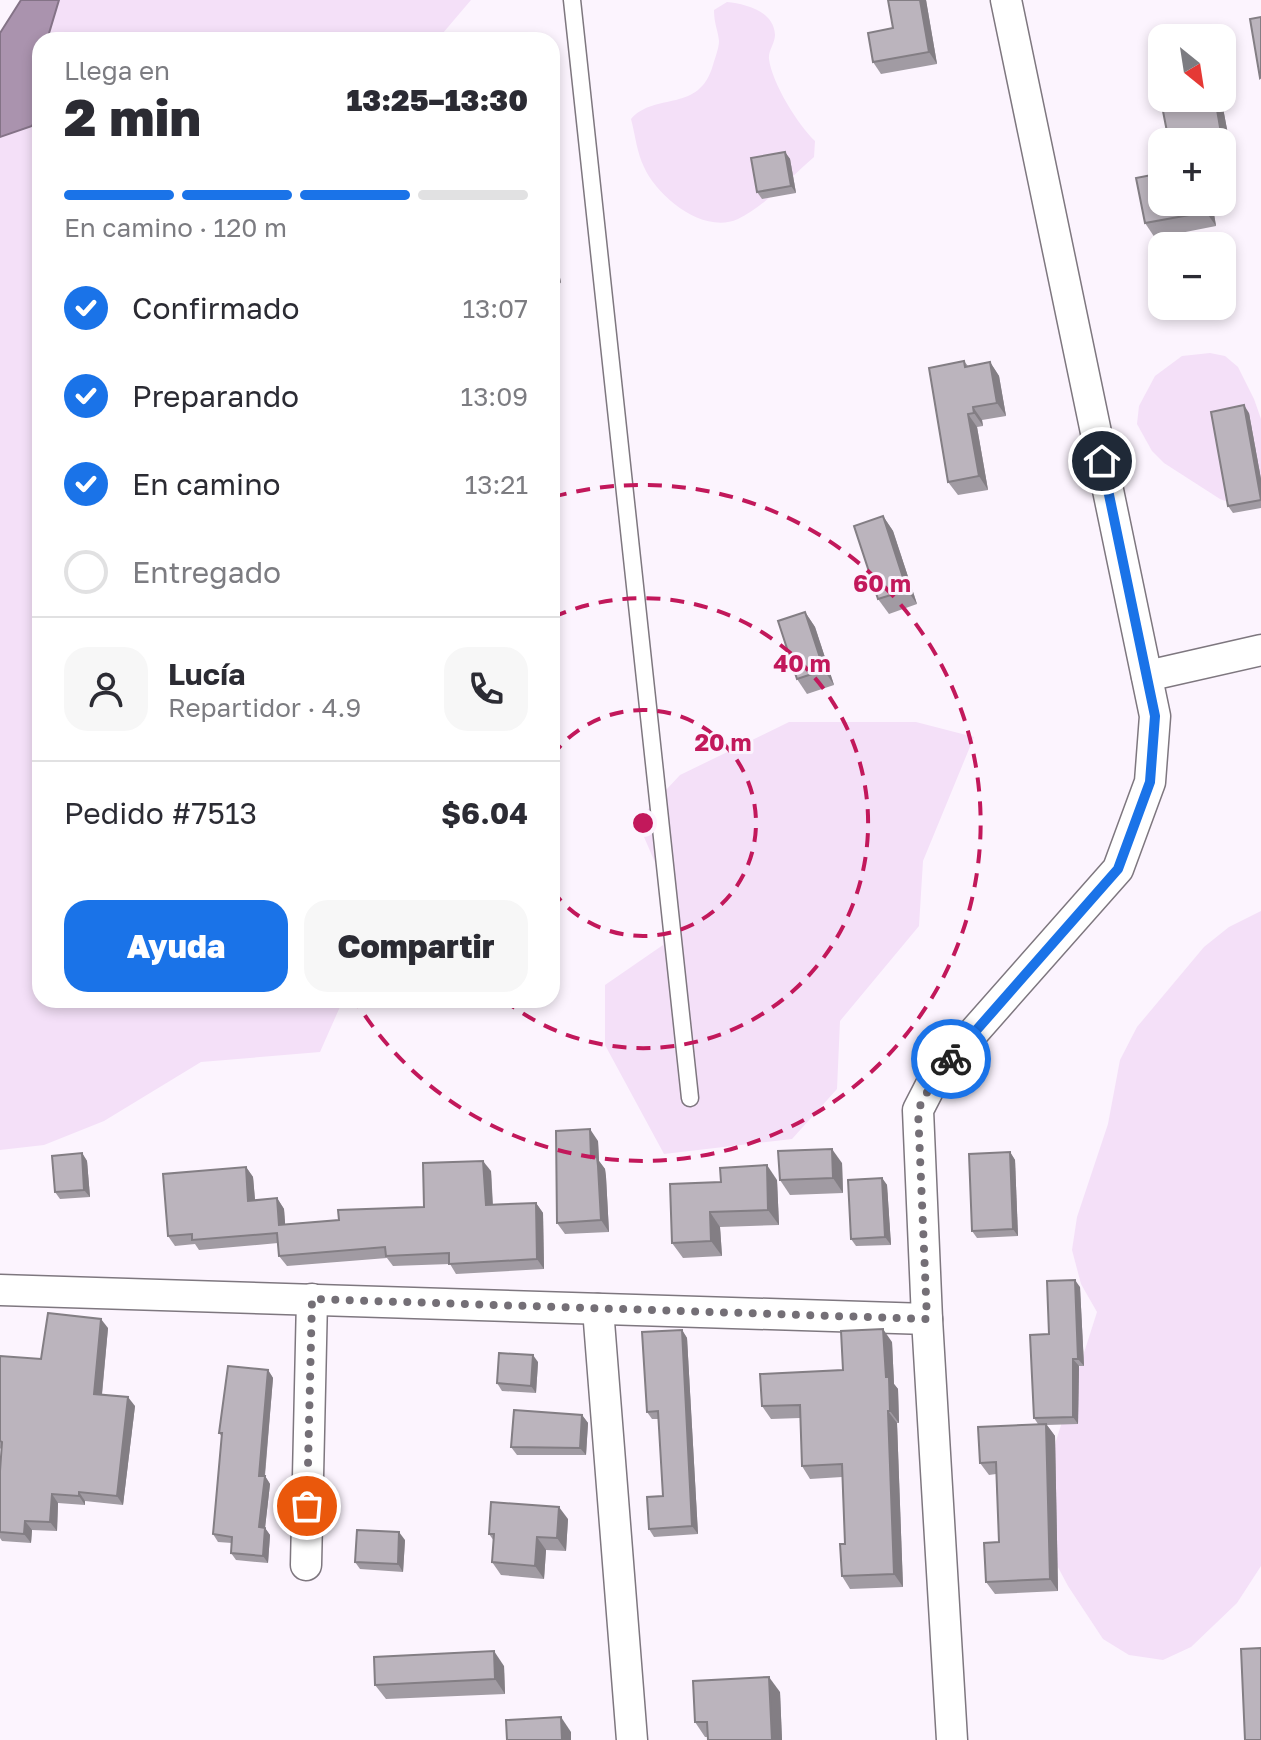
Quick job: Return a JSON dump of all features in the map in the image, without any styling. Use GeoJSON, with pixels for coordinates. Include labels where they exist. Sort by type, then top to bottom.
{"type":"FeatureCollection","features":[{"type":"Feature","properties":{"kind":"street"},"geometry":{"type":"LineString","coordinates":[[952,1740],[918,1110],[936,1075],[1118,869],[1150,782],[1155,716],[1006,0]]}},
{"type":"Feature","properties":{"kind":"street"},"geometry":{"type":"LineString","coordinates":[[1147,676],[1261,650]]}},
{"type":"Feature","properties":{"kind":"street"},"geometry":{"type":"LineString","coordinates":[[0,1290],[927,1319]]}},
{"type":"Feature","properties":{"kind":"street"},"geometry":{"type":"LineString","coordinates":[[306,1565],[312,1299]]}},
{"type":"Feature","properties":{"kind":"street"},"geometry":{"type":"LineString","coordinates":[[598,1309],[632,1740]]}},
{"type":"Feature","properties":{"kind":"lane"},"geometry":{"type":"LineString","coordinates":[[572,0],[690,1098]]}},
{"type":"Feature","properties":{"kind":"shaded area"},"geometry":{"type":"Polygon","coordinates":[[[21,0],[59,0],[49,32],[32,32],[32,126],[0,137],[0,33],[21,0]]]}},
{"type":"Feature","properties":{"kind":"shaded area"},"geometry":{"type":"Polygon","coordinates":[[[40,0],[471,0],[444,32],[32,32],[32,1008],[339,1008],[320,1052],[201,1062],[104,1121],[44,1145],[0,1150],[0,45],[40,0]]]}},
{"type":"Feature","properties":{"kind":"shaded area"},"geometry":{"type":"Polygon","coordinates":[[[727,2],[758,10],[770,20],[775,35],[769,59],[775,80],[794,114],[815,141],[814,157],[778,191],[748,214],[724,223],[696,217],[659,190],[642,162],[631,119],[652,106],[698,90],[713,65],[719,44],[714,10],[727,2]]]}},
{"type":"Feature","properties":{"kind":"shaded area"},"geometry":{"type":"Polygon","coordinates":[[[1210,353],[1225,356],[1238,367],[1261,419],[1261,495],[1233,504],[1164,463],[1152,451],[1137,424],[1139,406],[1155,376],[1182,356],[1210,353]]]}},
{"type":"Feature","properties":{"kind":"shaded area"},"geometry":{"type":"Polygon","coordinates":[[[789,722],[916,722],[974,737],[923,861],[919,926],[840,1021],[837,1089],[792,1139],[664,1154],[605,1045],[605,985],[663,945],[661,876],[637,821],[680,775],[789,722]]]}},
{"type":"Feature","properties":{"kind":"shaded area"},"geometry":{"type":"Polygon","coordinates":[[[1261,911],[1261,1566],[1237,1603],[1191,1647],[1163,1660],[1129,1655],[1103,1639],[1051,1554],[1041,1488],[1097,1312],[1081,1284],[1072,1250],[1077,1217],[1108,1124],[1120,1060],[1137,1027],[1204,947],[1229,927],[1261,911]]]}},
{"type":"Feature","properties":{"kind":"building"},"geometry":{"type":"Polygon","coordinates":[[[888,0],[920,0],[929,52],[873,62],[868,33],[893,28],[888,0]]]}},
{"type":"Feature","properties":{"kind":"building"},"geometry":{"type":"Polygon","coordinates":[[[1261,17],[1261,77],[1260,78],[1250,19],[1261,17]]]}},
{"type":"Feature","properties":{"kind":"building"},"geometry":{"type":"Polygon","coordinates":[[[1163,112],[1217,112],[1220,128],[1166,128],[1163,112]]]}},
{"type":"Feature","properties":{"kind":"building"},"geometry":{"type":"Polygon","coordinates":[[[785,152],[791,186],[757,192],[751,158],[785,152]]]}},
{"type":"Feature","properties":{"kind":"building"},"geometry":{"type":"Polygon","coordinates":[[[1148,176],[1148,216],[1184,216],[1145,223],[1136,178],[1148,176]]]}},
{"type":"Feature","properties":{"kind":"building"},"geometry":{"type":"Polygon","coordinates":[[[964,361],[965,367],[990,362],[997,403],[973,407],[974,413],[968,414],[979,476],[948,482],[929,368],[964,361]]]}},
{"type":"Feature","properties":{"kind":"building"},"geometry":{"type":"Polygon","coordinates":[[[1244,405],[1261,500],[1228,506],[1211,412],[1244,405]]]}},
{"type":"Feature","properties":{"kind":"building"},"geometry":{"type":"Polygon","coordinates":[[[883,516],[907,590],[878,599],[854,526],[883,516]]]}},
{"type":"Feature","properties":{"kind":"building"},"geometry":{"type":"Polygon","coordinates":[[[805,612],[824,670],[797,679],[778,621],[805,612]]]}},
{"type":"Feature","properties":{"kind":"building"},"geometry":{"type":"Polygon","coordinates":[[[590,1129],[591,1158],[597,1157],[601,1220],[557,1223],[556,1131],[590,1129]]]}},
{"type":"Feature","properties":{"kind":"building"},"geometry":{"type":"Polygon","coordinates":[[[832,1149],[833,1178],[780,1180],[778,1151],[832,1149]]]}},
{"type":"Feature","properties":{"kind":"building"},"geometry":{"type":"Polygon","coordinates":[[[1010,1152],[1013,1229],[972,1231],[969,1154],[1010,1152]]]}},
{"type":"Feature","properties":{"kind":"building"},"geometry":{"type":"Polygon","coordinates":[[[82,1153],[84,1190],[55,1192],[52,1156],[82,1153]]]}},
{"type":"Feature","properties":{"kind":"building"},"geometry":{"type":"Polygon","coordinates":[[[483,1161],[486,1205],[536,1203],[537,1259],[449,1264],[449,1253],[386,1256],[385,1247],[279,1256],[277,1233],[192,1240],[192,1234],[168,1236],[163,1174],[246,1167],[248,1201],[277,1198],[279,1225],[339,1220],[338,1210],[424,1207],[423,1163],[483,1161]]]}},
{"type":"Feature","properties":{"kind":"building"},"geometry":{"type":"Polygon","coordinates":[[[767,1165],[768,1210],[710,1212],[711,1241],[672,1243],[670,1184],[721,1182],[720,1168],[767,1165]]]}},
{"type":"Feature","properties":{"kind":"building"},"geometry":{"type":"Polygon","coordinates":[[[882,1178],[885,1237],[851,1239],[848,1180],[882,1178]]]}},
{"type":"Feature","properties":{"kind":"building"},"geometry":{"type":"Polygon","coordinates":[[[1075,1280],[1078,1359],[1073,1359],[1073,1417],[1034,1418],[1030,1335],[1049,1334],[1047,1281],[1075,1280]]]}},
{"type":"Feature","properties":{"kind":"building"},"geometry":{"type":"Polygon","coordinates":[[[48,1313],[101,1319],[94,1394],[128,1397],[117,1496],[79,1492],[79,1496],[52,1494],[50,1522],[25,1521],[24,1534],[0,1532],[0,1356],[41,1359],[48,1313]]]}},
{"type":"Feature","properties":{"kind":"building"},"geometry":{"type":"Polygon","coordinates":[[[883,1329],[886,1377],[889,1377],[894,1574],[842,1576],[840,1544],[845,1544],[842,1464],[802,1466],[800,1405],[762,1406],[760,1374],[843,1370],[841,1331],[883,1329]]]}},
{"type":"Feature","properties":{"kind":"building"},"geometry":{"type":"Polygon","coordinates":[[[682,1330],[692,1526],[649,1529],[647,1497],[663,1496],[658,1411],[647,1412],[642,1332],[682,1330]]]}},
{"type":"Feature","properties":{"kind":"building"},"geometry":{"type":"Polygon","coordinates":[[[499,1353],[533,1355],[531,1386],[497,1383],[499,1353]]]}},
{"type":"Feature","properties":{"kind":"building"},"geometry":{"type":"Polygon","coordinates":[[[228,1366],[268,1370],[259,1476],[265,1476],[259,1527],[265,1528],[263,1556],[231,1553],[232,1537],[213,1534],[222,1433],[219,1433],[228,1366]]]}},
{"type":"Feature","properties":{"kind":"building"},"geometry":{"type":"Polygon","coordinates":[[[514,1410],[582,1415],[580,1448],[511,1447],[514,1410]]]}},
{"type":"Feature","properties":{"kind":"building"},"geometry":{"type":"Polygon","coordinates":[[[1046,1424],[1050,1579],[986,1582],[984,1543],[999,1542],[996,1462],[980,1463],[978,1427],[1046,1424]]]}},
{"type":"Feature","properties":{"kind":"building"},"geometry":{"type":"Polygon","coordinates":[[[491,1502],[559,1507],[557,1538],[537,1537],[535,1566],[492,1562],[494,1534],[489,1534],[491,1502]]]}},
{"type":"Feature","properties":{"kind":"building"},"geometry":{"type":"Polygon","coordinates":[[[357,1530],[399,1532],[398,1564],[355,1562],[357,1530]]]}},
{"type":"Feature","properties":{"kind":"building"},"geometry":{"type":"Polygon","coordinates":[[[1261,1648],[1261,1740],[1245,1740],[1241,1649],[1261,1648]]]}},
{"type":"Feature","properties":{"kind":"building"},"geometry":{"type":"Polygon","coordinates":[[[494,1651],[495,1679],[375,1685],[374,1657],[494,1651]]]}},
{"type":"Feature","properties":{"kind":"building"},"geometry":{"type":"Polygon","coordinates":[[[769,1677],[772,1740],[708,1740],[707,1722],[695,1722],[693,1681],[769,1677]]]}},
{"type":"Feature","properties":{"kind":"building"},"geometry":{"type":"Polygon","coordinates":[[[561,1717],[562,1740],[507,1740],[506,1720],[561,1717]]]}},
{"type":"Feature","properties":{"kind":"way so far"},"geometry":{"type":"LineString","coordinates":[[307,1506],[312,1299],[927,1319],[918,1110],[936,1075],[951,1059]]}},
{"type":"Feature","properties":{"kind":"route"},"geometry":{"type":"LineString","coordinates":[[951,1059],[1118,869],[1150,782],[1155,716],[1102,461]]}}]}
